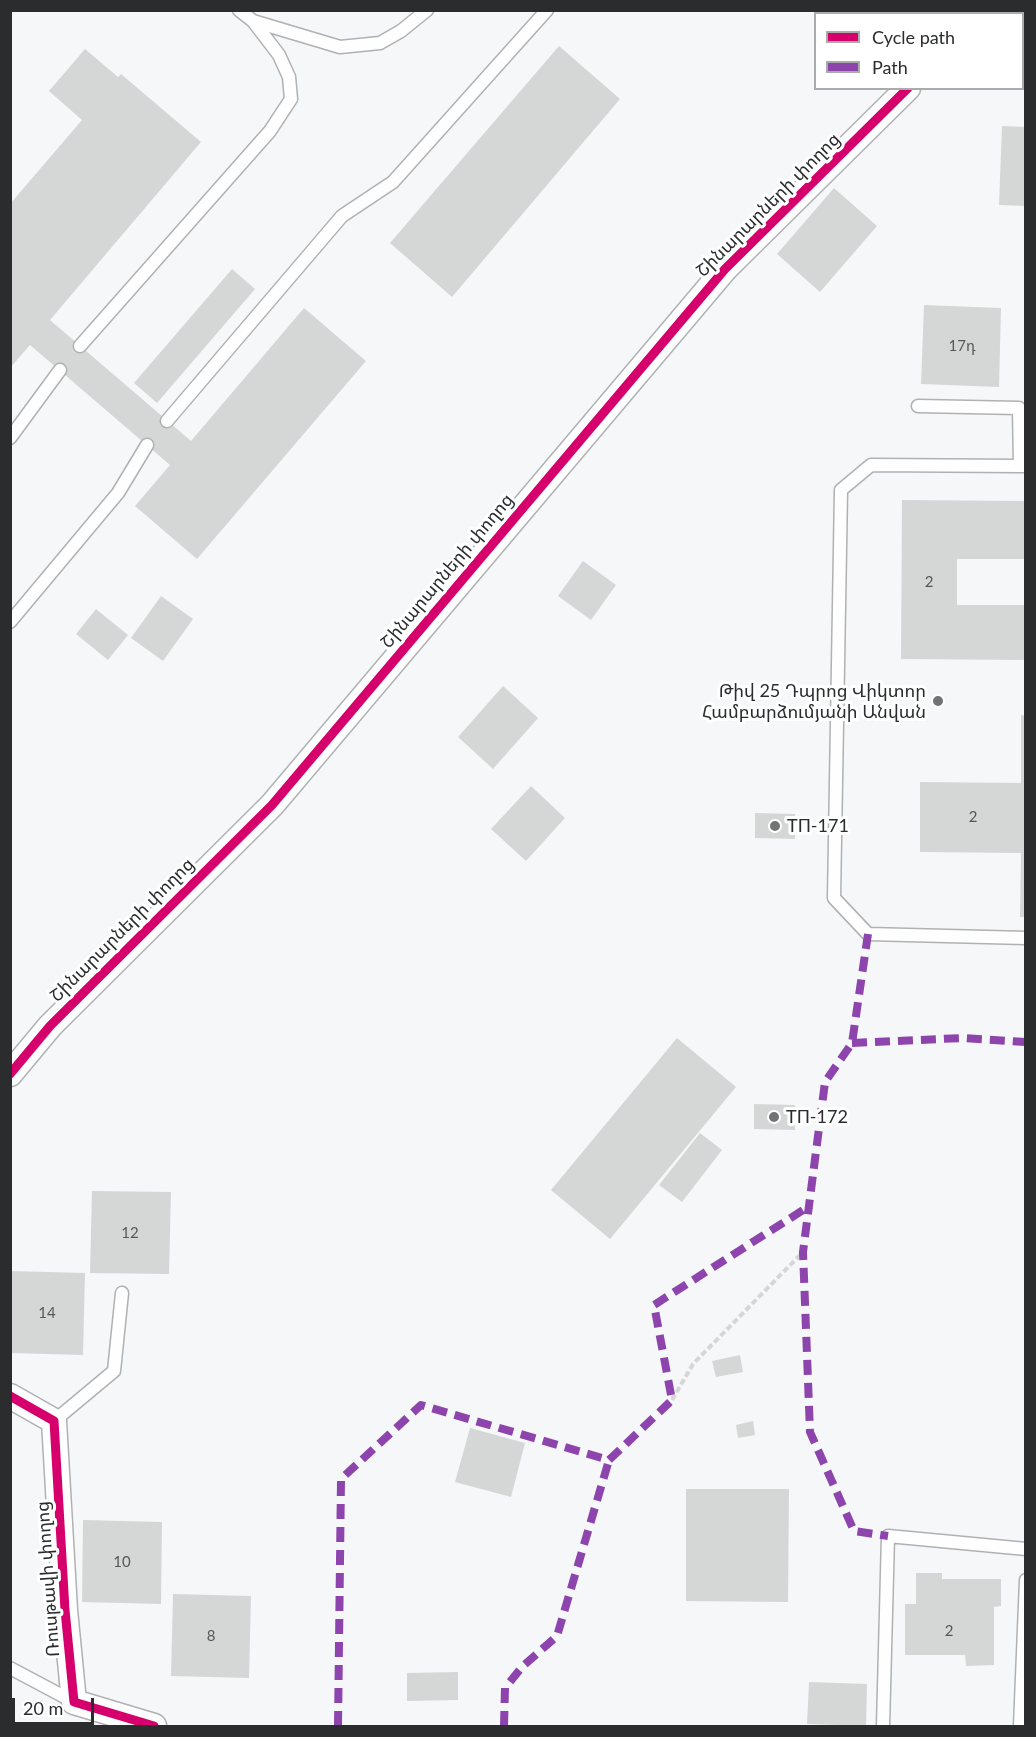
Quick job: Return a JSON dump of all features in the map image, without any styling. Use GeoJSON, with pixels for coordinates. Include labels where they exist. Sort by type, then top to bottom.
{"type":"FeatureCollection","features":[{"type":"Feature","properties":{"kind":"street","name":"Շինարարների փողոց"},"geometry":{"type":"LineString","coordinates":[[10,1074],[50,1026],[272,804],[725,269],[906,90]]}},
{"type":"Feature","properties":{"kind":"street"},"geometry":{"type":"LineString","coordinates":[[10,1396],[54,1421]]}},
{"type":"Feature","properties":{"kind":"street","name":"Ռուսթավի փողոց"},"geometry":{"type":"LineString","coordinates":[[54,1421],[64,1610],[74,1702]]}},
{"type":"Feature","properties":{"kind":"street"},"geometry":{"type":"LineString","coordinates":[[74,1702],[154,1726]]}},
{"type":"Feature","properties":{"kind":"lane"},"geometry":{"type":"LineString","coordinates":[[238,10],[254,21],[340,47],[380,43],[401,31],[427,10]]}},
{"type":"Feature","properties":{"kind":"lane"},"geometry":{"type":"LineString","coordinates":[[167,421],[342,216],[393,182],[546,10]]}},
{"type":"Feature","properties":{"kind":"lane"},"geometry":{"type":"LineString","coordinates":[[80,346],[270,131],[291,99],[289,77],[279,55],[254,21]]}},
{"type":"Feature","properties":{"kind":"lane"},"geometry":{"type":"LineString","coordinates":[[10,438],[60,370]]}},
{"type":"Feature","properties":{"kind":"lane"},"geometry":{"type":"LineString","coordinates":[[918,406],[1019,408],[1023,466],[871,465],[841,489],[834,898],[868,934],[1026,938]]}},
{"type":"Feature","properties":{"kind":"lane"},"geometry":{"type":"LineString","coordinates":[[10,622],[118,493],[147,445]]}},
{"type":"Feature","properties":{"kind":"lane"},"geometry":{"type":"LineString","coordinates":[[54,1421],[114,1371],[122,1293]]}},
{"type":"Feature","properties":{"kind":"lane"},"geometry":{"type":"LineString","coordinates":[[883,1726],[888,1536],[1026,1549]]}},
{"type":"Feature","properties":{"kind":"lane"},"geometry":{"type":"LineString","coordinates":[[1020,1726],[1026,1580]]}},
{"type":"Feature","properties":{"kind":"lane"},"geometry":{"type":"LineString","coordinates":[[10,1668],[74,1702]]}},
{"type":"Feature","properties":{"kind":"path"},"geometry":{"type":"LineString","coordinates":[[672,1400],[693,1364],[803,1252]]}},
{"type":"Feature","properties":{"kind":"building"},"geometry":{"type":"Polygon","coordinates":[[[559,46],[620,99],[452,297],[390,243],[559,46]]]}},
{"type":"Feature","properties":{"kind":"building"},"geometry":{"type":"Polygon","coordinates":[[[85,49],[118,77],[121,74],[201,142],[50,320],[191,441],[304,308],[366,361],[197,559],[135,506],[170,465],[30,345],[10,368],[10,204],[82,120],[49,91],[85,49]]]}},
{"type":"Feature","properties":{"kind":"building"},"geometry":{"type":"Polygon","coordinates":[[[1002,126],[1026,127],[1026,206],[999,205],[1002,126]]]}},
{"type":"Feature","properties":{"kind":"building"},"geometry":{"type":"Polygon","coordinates":[[[834,188],[877,226],[820,292],[777,254],[834,188]]]}},
{"type":"Feature","properties":{"kind":"building"},"geometry":{"type":"Polygon","coordinates":[[[232,269],[255,289],[157,403],[134,383],[232,269]]]}},
{"type":"Feature","properties":{"kind":"building"},"geometry":{"type":"Polygon","coordinates":[[[924,305],[1001,308],[999,387],[921,384],[924,305]]]}},
{"type":"Feature","properties":{"kind":"building"},"geometry":{"type":"Polygon","coordinates":[[[902,500],[1026,501],[1026,559],[957,559],[957,605],[1026,605],[1026,660],[901,659],[902,500]]]}},
{"type":"Feature","properties":{"kind":"building"},"geometry":{"type":"Polygon","coordinates":[[[583,561],[616,585],[591,620],[558,596],[583,561]]]}},
{"type":"Feature","properties":{"kind":"building"},"geometry":{"type":"Polygon","coordinates":[[[161,596],[193,619],[163,661],[131,638],[161,596]]]}},
{"type":"Feature","properties":{"kind":"building"},"geometry":{"type":"Polygon","coordinates":[[[96,609],[128,635],[108,660],[76,634],[96,609]]]}},
{"type":"Feature","properties":{"kind":"building"},"geometry":{"type":"Polygon","coordinates":[[[503,686],[538,718],[493,769],[458,737],[503,686]]]}},
{"type":"Feature","properties":{"kind":"building"},"geometry":{"type":"Polygon","coordinates":[[[1021,715],[1026,716],[1026,917],[1020,917],[1021,853],[920,852],[920,782],[1021,783],[1021,715]]]}},
{"type":"Feature","properties":{"kind":"building"},"geometry":{"type":"Polygon","coordinates":[[[531,786],[565,818],[526,861],[491,829],[531,786]]]}},
{"type":"Feature","properties":{"kind":"building","name":"ТП-171"},"geometry":{"type":"Polygon","coordinates":[[[755,813],[795,814],[795,839],[755,838],[755,813]]]}},
{"type":"Feature","properties":{"kind":"building"},"geometry":{"type":"Polygon","coordinates":[[[677,1038],[736,1087],[610,1239],[551,1190],[677,1038]]]}},
{"type":"Feature","properties":{"kind":"building","name":"ТП-172"},"geometry":{"type":"Polygon","coordinates":[[[754,1104],[795,1105],[795,1130],[754,1129],[754,1104]]]}},
{"type":"Feature","properties":{"kind":"building"},"geometry":{"type":"Polygon","coordinates":[[[700,1133],[722,1150],[682,1202],[659,1185],[700,1133]]]}},
{"type":"Feature","properties":{"kind":"building"},"geometry":{"type":"Polygon","coordinates":[[[92,1191],[171,1192],[169,1274],[90,1273],[92,1191]]]}},
{"type":"Feature","properties":{"kind":"building"},"geometry":{"type":"Polygon","coordinates":[[[10,1271],[85,1273],[83,1355],[10,1353],[10,1271]]]}},
{"type":"Feature","properties":{"kind":"building"},"geometry":{"type":"Polygon","coordinates":[[[740,1355],[743,1372],[716,1377],[712,1361],[740,1355]]]}},
{"type":"Feature","properties":{"kind":"building"},"geometry":{"type":"Polygon","coordinates":[[[753,1421],[755,1435],[738,1438],[736,1425],[753,1421]]]}},
{"type":"Feature","properties":{"kind":"building"},"geometry":{"type":"Polygon","coordinates":[[[470,1428],[525,1443],[511,1497],[455,1482],[470,1428]]]}},
{"type":"Feature","properties":{"kind":"building"},"geometry":{"type":"Polygon","coordinates":[[[686,1489],[789,1489],[788,1602],[686,1601],[686,1489]]]}},
{"type":"Feature","properties":{"kind":"building"},"geometry":{"type":"Polygon","coordinates":[[[83,1520],[162,1522],[161,1604],[82,1602],[83,1520]]]}},
{"type":"Feature","properties":{"kind":"building"},"geometry":{"type":"Polygon","coordinates":[[[916,1573],[942,1573],[942,1579],[1001,1579],[1001,1606],[994,1607],[994,1665],[966,1666],[965,1655],[905,1655],[905,1604],[916,1604],[916,1573]]]}},
{"type":"Feature","properties":{"kind":"building"},"geometry":{"type":"Polygon","coordinates":[[[173,1594],[251,1596],[249,1678],[171,1676],[173,1594]]]}},
{"type":"Feature","properties":{"kind":"building"},"geometry":{"type":"Polygon","coordinates":[[[458,1672],[458,1700],[407,1701],[407,1673],[458,1672]]]}},
{"type":"Feature","properties":{"kind":"building"},"geometry":{"type":"Polygon","coordinates":[[[809,1682],[867,1684],[866,1726],[807,1724],[809,1682]]]}},
{"type":"Feature","properties":{"kind":"marked path"},"geometry":{"type":"LineString","coordinates":[[868,934],[852,1043],[825,1082],[803,1252],[810,1432],[854,1531],[888,1536]]}},
{"type":"Feature","properties":{"kind":"marked path"},"geometry":{"type":"LineString","coordinates":[[852,1043],[963,1038],[1026,1042]]}},
{"type":"Feature","properties":{"kind":"marked path"},"geometry":{"type":"LineString","coordinates":[[338,1726],[341,1479],[421,1405],[609,1460],[672,1400],[654,1305],[811,1205]]}},
{"type":"Feature","properties":{"kind":"marked path"},"geometry":{"type":"LineString","coordinates":[[504,1726],[505,1688],[522,1667],[557,1636],[609,1460]]}},
{"type":"Feature","properties":{"kind":"cycle path"},"geometry":{"type":"LineString","coordinates":[[10,1074],[50,1026],[272,805],[725,269],[906,90]]}},
{"type":"Feature","properties":{"kind":"cycle path"},"geometry":{"type":"LineString","coordinates":[[10,1396],[54,1421],[65,1610],[74,1702],[154,1726]]}},
{"type":"Feature","properties":{"kind":"place","name":"Թիվ 25 Դպրոց Վիկտոր Համբարձումյանի Անվան"},"geometry":{"type":"Point","coordinates":[938,701]}},
{"type":"Feature","properties":{"kind":"place","name":"ТП-171"},"geometry":{"type":"Point","coordinates":[775,826]}},
{"type":"Feature","properties":{"kind":"place","name":"ТП-172"},"geometry":{"type":"Point","coordinates":[774,1117]}}]}
